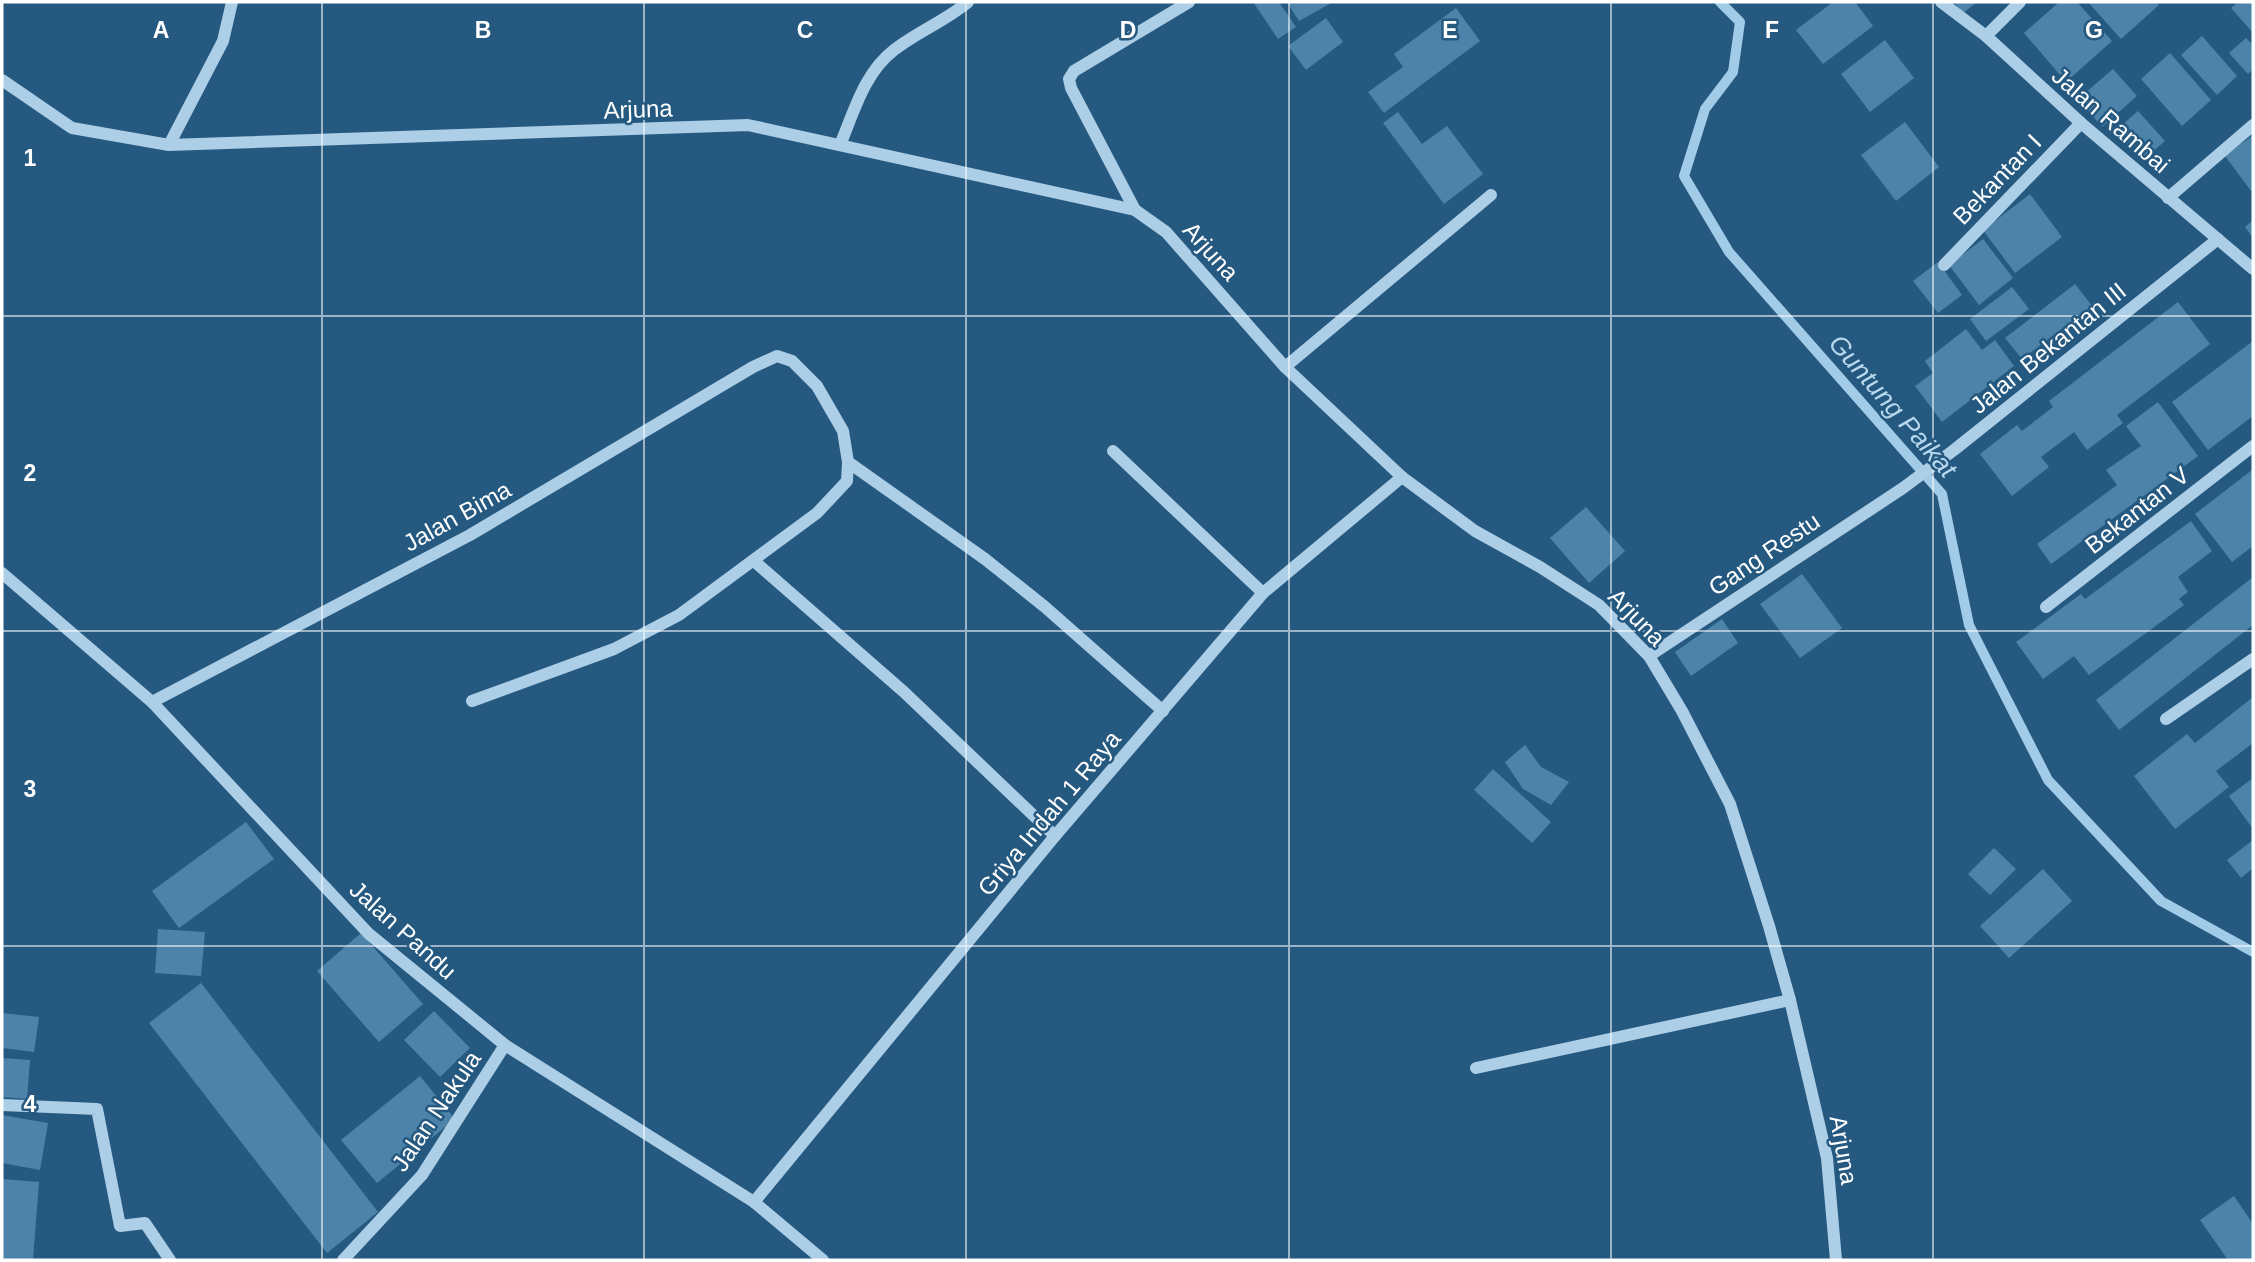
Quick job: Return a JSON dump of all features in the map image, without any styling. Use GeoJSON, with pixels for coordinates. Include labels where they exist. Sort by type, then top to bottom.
{"type":"FeatureCollection","features":[{"type":"Feature","properties":{"kind":"street"},"geometry":{"type":"LineString","coordinates":[[169,145],[223,41],[232,2]]}},
{"type":"Feature","properties":{"kind":"street"},"geometry":{"type":"LineString","coordinates":[[840,145],[865,84],[880,63],[893,51],[968,2]]}},
{"type":"Feature","properties":{"kind":"street"},"geometry":{"type":"LineString","coordinates":[[1135,210],[1071,88],[1069,79],[1074,71],[1189,2]]}},
{"type":"Feature","properties":{"kind":"street","name":"Jalan Rambai"},"geometry":{"type":"LineString","coordinates":[[1941,2],[1986,36],[2081,123],[2253,269]]}},
{"type":"Feature","properties":{"kind":"street"},"geometry":{"type":"LineString","coordinates":[[1986,36],[2020,2]]}},
{"type":"Feature","properties":{"kind":"street","name":"Arjuna"},"geometry":{"type":"LineString","coordinates":[[2,80],[72,128],[169,145],[748,125],[1135,210],[1166,232],[1285,367],[1402,477],[1475,531],[1540,567],[1599,605],[1649,656],[1682,711],[1730,804],[1790,1000],[1827,1157],[1836,1260]]}},
{"type":"Feature","properties":{"kind":"street","name":"Bekantan I"},"geometry":{"type":"LineString","coordinates":[[1944,265],[2081,123]]}},
{"type":"Feature","properties":{"kind":"street"},"geometry":{"type":"LineString","coordinates":[[2168,198],[2253,125]]}},
{"type":"Feature","properties":{"kind":"street"},"geometry":{"type":"LineString","coordinates":[[1285,367],[1491,195]]}},
{"type":"Feature","properties":{"kind":"street","name":"Jalan Bekantan III"},"geometry":{"type":"LineString","coordinates":[[1903,488],[2218,239]]}},
{"type":"Feature","properties":{"kind":"street","name":"Jalan Bima"},"geometry":{"type":"LineString","coordinates":[[152,702],[470,535],[777,356],[792,360],[817,386],[843,431],[848,462]]}},
{"type":"Feature","properties":{"kind":"street","name":"Bekantan V"},"geometry":{"type":"LineString","coordinates":[[2046,607],[2253,446]]}},
{"type":"Feature","properties":{"kind":"street"},"geometry":{"type":"LineString","coordinates":[[1113,451],[1263,593]]}},
{"type":"Feature","properties":{"kind":"street"},"geometry":{"type":"LineString","coordinates":[[472,701],[614,649],[679,615],[817,513],[847,481],[848,462]]}},
{"type":"Feature","properties":{"kind":"street"},"geometry":{"type":"LineString","coordinates":[[848,462],[1015,583],[1163,711]]}},
{"type":"Feature","properties":{"kind":"street","name":"Griya Indah 1 Raya"},"geometry":{"type":"LineString","coordinates":[[754,1202],[1055,836],[1263,593],[1402,477]]}},
{"type":"Feature","properties":{"kind":"street","name":"Gang Restu"},"geometry":{"type":"LineString","coordinates":[[1649,656],[1903,488]]}},
{"type":"Feature","properties":{"kind":"street"},"geometry":{"type":"LineString","coordinates":[[754,561],[904,692],[1055,836]]}},
{"type":"Feature","properties":{"kind":"street","name":"Jalan Pandu"},"geometry":{"type":"LineString","coordinates":[[2,573],[152,702],[369,934],[505,1045],[754,1202],[818,1258]]}},
{"type":"Feature","properties":{"kind":"street"},"geometry":{"type":"LineString","coordinates":[[2166,719],[2253,659]]}},
{"type":"Feature","properties":{"kind":"street"},"geometry":{"type":"LineString","coordinates":[[1476,1068],[1790,1000]]}},
{"type":"Feature","properties":{"kind":"street","name":"Jalan Nakula"},"geometry":{"type":"LineString","coordinates":[[343,1260],[422,1175],[505,1045]]}},
{"type":"Feature","properties":{"kind":"street"},"geometry":{"type":"LineString","coordinates":[[2,1105],[97,1109],[120,1226],[145,1223],[170,1260]]}},
{"type":"Feature","properties":{"kind":"building"},"geometry":{"type":"Polygon","coordinates":[[[1253,2],[1279,2],[1296,27],[1278,39],[1253,2]]]}},
{"type":"Feature","properties":{"kind":"building"},"geometry":{"type":"Polygon","coordinates":[[[1287,2],[1333,2],[1299,21],[1287,2]]]}},
{"type":"Feature","properties":{"kind":"building"},"geometry":{"type":"Polygon","coordinates":[[[1833,2],[1855,2],[1873,26],[1823,64],[1796,30],[1833,2]]]}},
{"type":"Feature","properties":{"kind":"building"},"geometry":{"type":"Polygon","coordinates":[[[1954,2],[1977,2],[1963,13],[1954,2]]]}},
{"type":"Feature","properties":{"kind":"building"},"geometry":{"type":"Polygon","coordinates":[[[2059,2],[2077,2],[2112,41],[2066,82],[2024,33],[2059,2]]]}},
{"type":"Feature","properties":{"kind":"building"},"geometry":{"type":"Polygon","coordinates":[[[2088,2],[2156,2],[2159,5],[2121,39],[2088,2]]]}},
{"type":"Feature","properties":{"kind":"building"},"geometry":{"type":"Polygon","coordinates":[[[2238,2],[2253,2],[2253,33],[2231,8],[2238,2]]]}},
{"type":"Feature","properties":{"kind":"building"},"geometry":{"type":"Polygon","coordinates":[[[1456,8],[1480,41],[1384,113],[1368,92],[1403,67],[1394,54],[1456,8]]]}},
{"type":"Feature","properties":{"kind":"building"},"geometry":{"type":"Polygon","coordinates":[[[1326,18],[1343,42],[1306,70],[1288,46],[1326,18]]]}},
{"type":"Feature","properties":{"kind":"building"},"geometry":{"type":"Polygon","coordinates":[[[2202,36],[2237,76],[2217,95],[2181,55],[2202,36]]]}},
{"type":"Feature","properties":{"kind":"building"},"geometry":{"type":"Polygon","coordinates":[[[2246,38],[2253,45],[2253,69],[2248,74],[2229,53],[2246,38]]]}},
{"type":"Feature","properties":{"kind":"building"},"geometry":{"type":"Polygon","coordinates":[[[1885,40],[1914,78],[1870,112],[1841,74],[1885,40]]]}},
{"type":"Feature","properties":{"kind":"building"},"geometry":{"type":"Polygon","coordinates":[[[2170,53],[2211,100],[2182,126],[2141,79],[2170,53]]]}},
{"type":"Feature","properties":{"kind":"building"},"geometry":{"type":"Polygon","coordinates":[[[2113,69],[2137,96],[2102,127],[2078,99],[2113,69]]]}},
{"type":"Feature","properties":{"kind":"building"},"geometry":{"type":"Polygon","coordinates":[[[2138,111],[2165,141],[2142,161],[2115,131],[2138,111]]]}},
{"type":"Feature","properties":{"kind":"building"},"geometry":{"type":"Polygon","coordinates":[[[1398,112],[1422,144],[1447,126],[1483,174],[1444,204],[1383,123],[1398,112]]]}},
{"type":"Feature","properties":{"kind":"building"},"geometry":{"type":"Polygon","coordinates":[[[1905,122],[1939,167],[1896,201],[1861,155],[1905,122]]]}},
{"type":"Feature","properties":{"kind":"building"},"geometry":{"type":"Polygon","coordinates":[[[2253,135],[2253,189],[2251,191],[2225,156],[2253,135]]]}},
{"type":"Feature","properties":{"kind":"building"},"geometry":{"type":"Polygon","coordinates":[[[2030,194],[2062,237],[2015,273],[1983,230],[2030,194]]]}},
{"type":"Feature","properties":{"kind":"building"},"geometry":{"type":"Polygon","coordinates":[[[2253,220],[2253,238],[2245,227],[2253,220]]]}},
{"type":"Feature","properties":{"kind":"building"},"geometry":{"type":"Polygon","coordinates":[[[1983,239],[2013,278],[1979,305],[1949,265],[1983,239]]]}},
{"type":"Feature","properties":{"kind":"building"},"geometry":{"type":"Polygon","coordinates":[[[1938,262],[1962,295],[1938,313],[1913,281],[1938,262]]]}},
{"type":"Feature","properties":{"kind":"building"},"geometry":{"type":"Polygon","coordinates":[[[2075,284],[2092,306],[2022,359],[2005,338],[2075,284]]]}},
{"type":"Feature","properties":{"kind":"building"},"geometry":{"type":"Polygon","coordinates":[[[2012,287],[2029,309],[1986,341],[1970,319],[2012,287]]]}},
{"type":"Feature","properties":{"kind":"building"},"geometry":{"type":"Polygon","coordinates":[[[2178,302],[2210,344],[2117,415],[2123,423],[2087,450],[2074,432],[2041,457],[2049,467],[2012,496],[1980,454],[2017,425],[2022,431],[2053,407],[2049,401],[2178,302]]]}},
{"type":"Feature","properties":{"kind":"building"},"geometry":{"type":"Polygon","coordinates":[[[1966,329],[1982,350],[1995,340],[2014,366],[1942,422],[1915,386],[1933,373],[1925,361],[1966,329]]]}},
{"type":"Feature","properties":{"kind":"building"},"geometry":{"type":"Polygon","coordinates":[[[2253,341],[2253,416],[2208,450],[2172,402],[2253,341]]]}},
{"type":"Feature","properties":{"kind":"building"},"geometry":{"type":"Polygon","coordinates":[[[2158,402],[2198,456],[2051,564],[2037,544],[2117,485],[2106,470],[2141,446],[2126,426],[2158,402]]]}},
{"type":"Feature","properties":{"kind":"building"},"geometry":{"type":"Polygon","coordinates":[[[2252,470],[2253,546],[2232,562],[2195,514],[2252,470]]]}},
{"type":"Feature","properties":{"kind":"building"},"geometry":{"type":"Polygon","coordinates":[[[1586,507],[1625,551],[1589,583],[1550,538],[1586,507]]]}},
{"type":"Feature","properties":{"kind":"building"},"geometry":{"type":"Polygon","coordinates":[[[2191,521],[2212,551],[2178,577],[2188,592],[2179,599],[2184,605],[2089,675],[2074,656],[2043,679],[2016,642],[2081,594],[2085,599],[2191,521]]]}},
{"type":"Feature","properties":{"kind":"building"},"geometry":{"type":"Polygon","coordinates":[[[1802,574],[1842,628],[1800,658],[1760,604],[1802,574]]]}},
{"type":"Feature","properties":{"kind":"building"},"geometry":{"type":"Polygon","coordinates":[[[2253,577],[2253,625],[2119,730],[2096,700],[2253,577]]]}},
{"type":"Feature","properties":{"kind":"building"},"geometry":{"type":"Polygon","coordinates":[[[1722,619],[1738,643],[1691,676],[1675,652],[1722,619]]]}},
{"type":"Feature","properties":{"kind":"building"},"geometry":{"type":"Polygon","coordinates":[[[2253,697],[2253,743],[2216,771],[2229,787],[2175,829],[2134,776],[2187,734],[2195,743],[2253,697]]]}},
{"type":"Feature","properties":{"kind":"building"},"geometry":{"type":"Polygon","coordinates":[[[1525,745],[1541,767],[1569,782],[1551,805],[1523,789],[1505,762],[1525,745]]]}},
{"type":"Feature","properties":{"kind":"building"},"geometry":{"type":"Polygon","coordinates":[[[1493,769],[1551,822],[1532,843],[1474,790],[1493,769]]]}},
{"type":"Feature","properties":{"kind":"building"},"geometry":{"type":"Polygon","coordinates":[[[2253,778],[2253,829],[2229,796],[2253,778]]]}},
{"type":"Feature","properties":{"kind":"building"},"geometry":{"type":"Polygon","coordinates":[[[246,822],[274,859],[179,928],[152,891],[246,822]]]}},
{"type":"Feature","properties":{"kind":"building"},"geometry":{"type":"Polygon","coordinates":[[[2253,840],[2253,868],[2241,878],[2227,860],[2253,840]]]}},
{"type":"Feature","properties":{"kind":"building"},"geometry":{"type":"Polygon","coordinates":[[[1994,848],[2016,869],[1990,895],[1968,874],[1994,848]]]}},
{"type":"Feature","properties":{"kind":"building"},"geometry":{"type":"Polygon","coordinates":[[[2043,869],[2072,901],[2009,958],[1980,926],[2043,869]]]}},
{"type":"Feature","properties":{"kind":"building"},"geometry":{"type":"Polygon","coordinates":[[[158,929],[205,932],[201,976],[155,973],[158,929]]]}},
{"type":"Feature","properties":{"kind":"building"},"geometry":{"type":"Polygon","coordinates":[[[361,933],[423,1004],[379,1042],[317,971],[361,933]]]}},
{"type":"Feature","properties":{"kind":"building"},"geometry":{"type":"Polygon","coordinates":[[[201,983],[378,1212],[327,1253],[149,1023],[201,983]]]}},
{"type":"Feature","properties":{"kind":"building"},"geometry":{"type":"Polygon","coordinates":[[[434,1011],[470,1048],[440,1077],[404,1040],[434,1011]]]}},
{"type":"Feature","properties":{"kind":"building"},"geometry":{"type":"Polygon","coordinates":[[[2,1013],[39,1017],[34,1052],[2,1048],[2,1013]]]}},
{"type":"Feature","properties":{"kind":"building"},"geometry":{"type":"Polygon","coordinates":[[[2,1058],[30,1060],[27,1099],[2,1097],[2,1058]]]}},
{"type":"Feature","properties":{"kind":"building"},"geometry":{"type":"Polygon","coordinates":[[[420,1076],[455,1119],[377,1183],[341,1140],[420,1076]]]}},
{"type":"Feature","properties":{"kind":"building"},"geometry":{"type":"Polygon","coordinates":[[[2,1115],[48,1123],[40,1170],[2,1163],[2,1115]]]}},
{"type":"Feature","properties":{"kind":"building"},"geometry":{"type":"Polygon","coordinates":[[[2,1179],[39,1182],[33,1260],[2,1260],[2,1179]]]}},
{"type":"Feature","properties":{"kind":"building"},"geometry":{"type":"Polygon","coordinates":[[[2234,1196],[2253,1224],[2253,1260],[2228,1260],[2200,1220],[2234,1196]]]}},
{"type":"Feature","properties":{"kind":"waterway","name":"Guntung Paikat"},"geometry":{"type":"LineString","coordinates":[[1720,2],[1740,22],[1733,72],[1705,109],[1684,176],[1729,252],[1942,494],[1969,625],[2048,780],[2161,901],[2253,952]]}}]}
